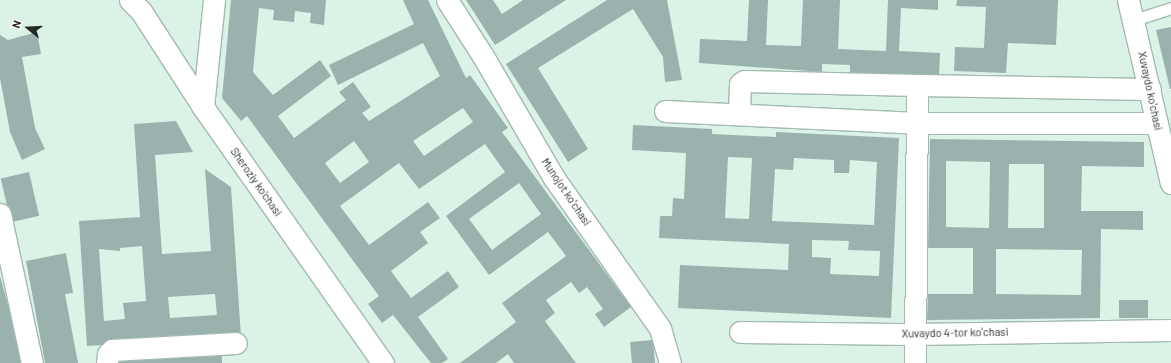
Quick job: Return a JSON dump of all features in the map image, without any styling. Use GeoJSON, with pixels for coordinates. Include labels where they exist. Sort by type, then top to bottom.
{"type":"FeatureCollection","features":[{"type":"Feature","properties":{"kind":"street","name":"Sheroziy ko'chasi"},"geometry":{"type":"LineString","coordinates":[[130,0],[142,11],[203,107],[383,363]]}},
{"type":"Feature","properties":{"kind":"street"},"geometry":{"type":"LineString","coordinates":[[203,107],[214,0]]}},
{"type":"Feature","properties":{"kind":"street","name":"Munojot koʻchasi"},"geometry":{"type":"LineString","coordinates":[[446,0],[483,56],[554,178],[660,328],[670,363]]}},
{"type":"Feature","properties":{"kind":"street","name":"Xuvaydo koʻchasi"},"geometry":{"type":"LineString","coordinates":[[1128,0],[1134,20],[1150,89],[1156,123],[1171,183]]}},
{"type":"Feature","properties":{"kind":"street"},"geometry":{"type":"LineString","coordinates":[[738,112],[740,84],[744,81],[1150,89]]}},
{"type":"Feature","properties":{"kind":"street"},"geometry":{"type":"LineString","coordinates":[[915,363],[914,334],[917,85]]}},
{"type":"Feature","properties":{"kind":"street"},"geometry":{"type":"LineString","coordinates":[[665,111],[738,112],[917,123],[1156,123]]}},
{"type":"Feature","properties":{"kind":"street"},"geometry":{"type":"LineString","coordinates":[[0,214],[32,363]]}},
{"type":"Feature","properties":{"kind":"street","name":"Xuvaydo 4-tor koʻchasi"},"geometry":{"type":"LineString","coordinates":[[740,332],[914,334],[1171,330]]}},
{"type":"Feature","properties":{"kind":"street"},"geometry":{"type":"LineString","coordinates":[[107,363],[108,354],[112,350],[236,343]]}},
{"type":"Feature","properties":{"kind":"lane"},"geometry":{"type":"LineString","coordinates":[[1134,20],[1171,8]]}},
{"type":"Feature","properties":{"kind":"building"},"geometry":{"type":"Polygon","coordinates":[[[231,0],[326,0],[324,25],[310,23],[311,13],[295,11],[294,22],[273,20],[274,10],[259,8],[253,72],[273,95],[320,60],[331,76],[278,116],[294,138],[346,100],[339,92],[353,82],[371,107],[362,113],[369,121],[440,76],[423,43],[338,85],[329,65],[414,24],[403,0],[428,0],[466,78],[470,75],[508,128],[502,132],[631,307],[604,327],[595,314],[603,309],[587,287],[579,293],[571,282],[546,300],[555,313],[545,321],[576,363],[514,363],[508,354],[496,363],[460,363],[516,322],[502,303],[566,256],[548,232],[489,275],[446,216],[505,172],[485,144],[419,189],[399,163],[340,206],[369,245],[428,202],[440,218],[420,232],[428,243],[391,271],[411,298],[448,271],[459,287],[418,317],[448,359],[442,363],[431,363],[393,315],[382,323],[368,304],[379,296],[247,116],[241,121],[222,98],[231,0]],[[463,108],[413,141],[424,156],[473,122],[463,108]],[[354,141],[325,163],[340,183],[369,162],[354,141]],[[519,183],[469,219],[492,250],[541,214],[519,183]]]}},
{"type":"Feature","properties":{"kind":"building"},"geometry":{"type":"Polygon","coordinates":[[[466,0],[493,0],[502,14],[523,0],[566,0],[495,45],[466,0]]]}},
{"type":"Feature","properties":{"kind":"building"},"geometry":{"type":"Polygon","coordinates":[[[607,0],[667,0],[682,80],[665,82],[663,57],[633,9],[538,68],[588,149],[568,162],[506,64],[607,0]]]}},
{"type":"Feature","properties":{"kind":"building"},"geometry":{"type":"Polygon","coordinates":[[[749,0],[768,0],[766,45],[801,46],[803,0],[840,0],[838,49],[886,51],[888,0],[938,0],[938,10],[901,8],[899,51],[940,53],[939,77],[850,73],[850,65],[822,64],[822,72],[699,63],[700,39],[747,41],[749,0]]]}},
{"type":"Feature","properties":{"kind":"building"},"geometry":{"type":"Polygon","coordinates":[[[957,0],[1058,0],[1056,45],[1008,43],[1006,73],[954,71],[955,47],[984,48],[986,7],[956,6],[957,0]]]}},
{"type":"Feature","properties":{"kind":"building"},"geometry":{"type":"Polygon","coordinates":[[[1171,27],[1171,89],[1170,89],[1156,30],[1171,27]]]}},
{"type":"Feature","properties":{"kind":"building"},"geometry":{"type":"Polygon","coordinates":[[[37,32],[41,54],[22,57],[35,128],[45,149],[22,160],[10,132],[0,78],[0,35],[8,40],[37,32]]]}},
{"type":"Feature","properties":{"kind":"building"},"geometry":{"type":"Polygon","coordinates":[[[176,121],[193,152],[155,155],[162,254],[211,251],[205,169],[231,187],[241,336],[87,346],[79,221],[140,217],[134,124],[176,121]],[[142,246],[120,248],[120,251],[99,249],[104,321],[125,319],[123,303],[146,301],[142,246]],[[215,294],[168,297],[170,318],[217,315],[215,294]]]}},
{"type":"Feature","properties":{"kind":"building"},"geometry":{"type":"Polygon","coordinates":[[[633,125],[712,129],[712,134],[776,137],[776,132],[899,138],[891,318],[678,308],[680,265],[788,270],[789,244],[659,238],[660,216],[672,216],[673,198],[684,199],[686,153],[632,150],[633,125]],[[728,157],[725,218],[749,219],[752,158],[728,157]],[[794,158],[793,170],[775,169],[772,221],[874,225],[877,162],[850,160],[849,173],[834,173],[834,160],[794,158]],[[812,240],[812,257],[831,258],[830,274],[879,276],[880,251],[848,250],[849,241],[812,240]]]}},
{"type":"Feature","properties":{"kind":"building"},"geometry":{"type":"Polygon","coordinates":[[[930,139],[1144,142],[1144,167],[1082,166],[1081,211],[1143,211],[1143,230],[1101,229],[1100,318],[927,320],[928,294],[973,294],[973,248],[928,248],[930,139]],[[946,161],[946,227],[989,228],[990,162],[946,161]],[[1009,164],[1008,228],[1044,228],[1044,164],[1009,164]],[[996,249],[996,294],[1081,295],[1082,250],[996,249]]]}},
{"type":"Feature","properties":{"kind":"building"},"geometry":{"type":"Polygon","coordinates":[[[29,172],[39,216],[11,222],[1,179],[29,172]]]}},
{"type":"Feature","properties":{"kind":"building"},"geometry":{"type":"Polygon","coordinates":[[[66,253],[73,293],[65,294],[78,363],[45,363],[26,261],[66,253]]]}},
{"type":"Feature","properties":{"kind":"building"},"geometry":{"type":"Polygon","coordinates":[[[0,276],[24,363],[0,363],[0,276]]]}},
{"type":"Feature","properties":{"kind":"building"},"geometry":{"type":"Polygon","coordinates":[[[1119,300],[1148,300],[1148,318],[1119,318],[1119,300]]]}},
{"type":"Feature","properties":{"kind":"building"},"geometry":{"type":"Polygon","coordinates":[[[653,340],[655,363],[632,363],[630,342],[653,340]]]}},
{"type":"Feature","properties":{"kind":"building"},"geometry":{"type":"Polygon","coordinates":[[[222,353],[222,363],[116,363],[116,362],[222,353]]]}}]}
